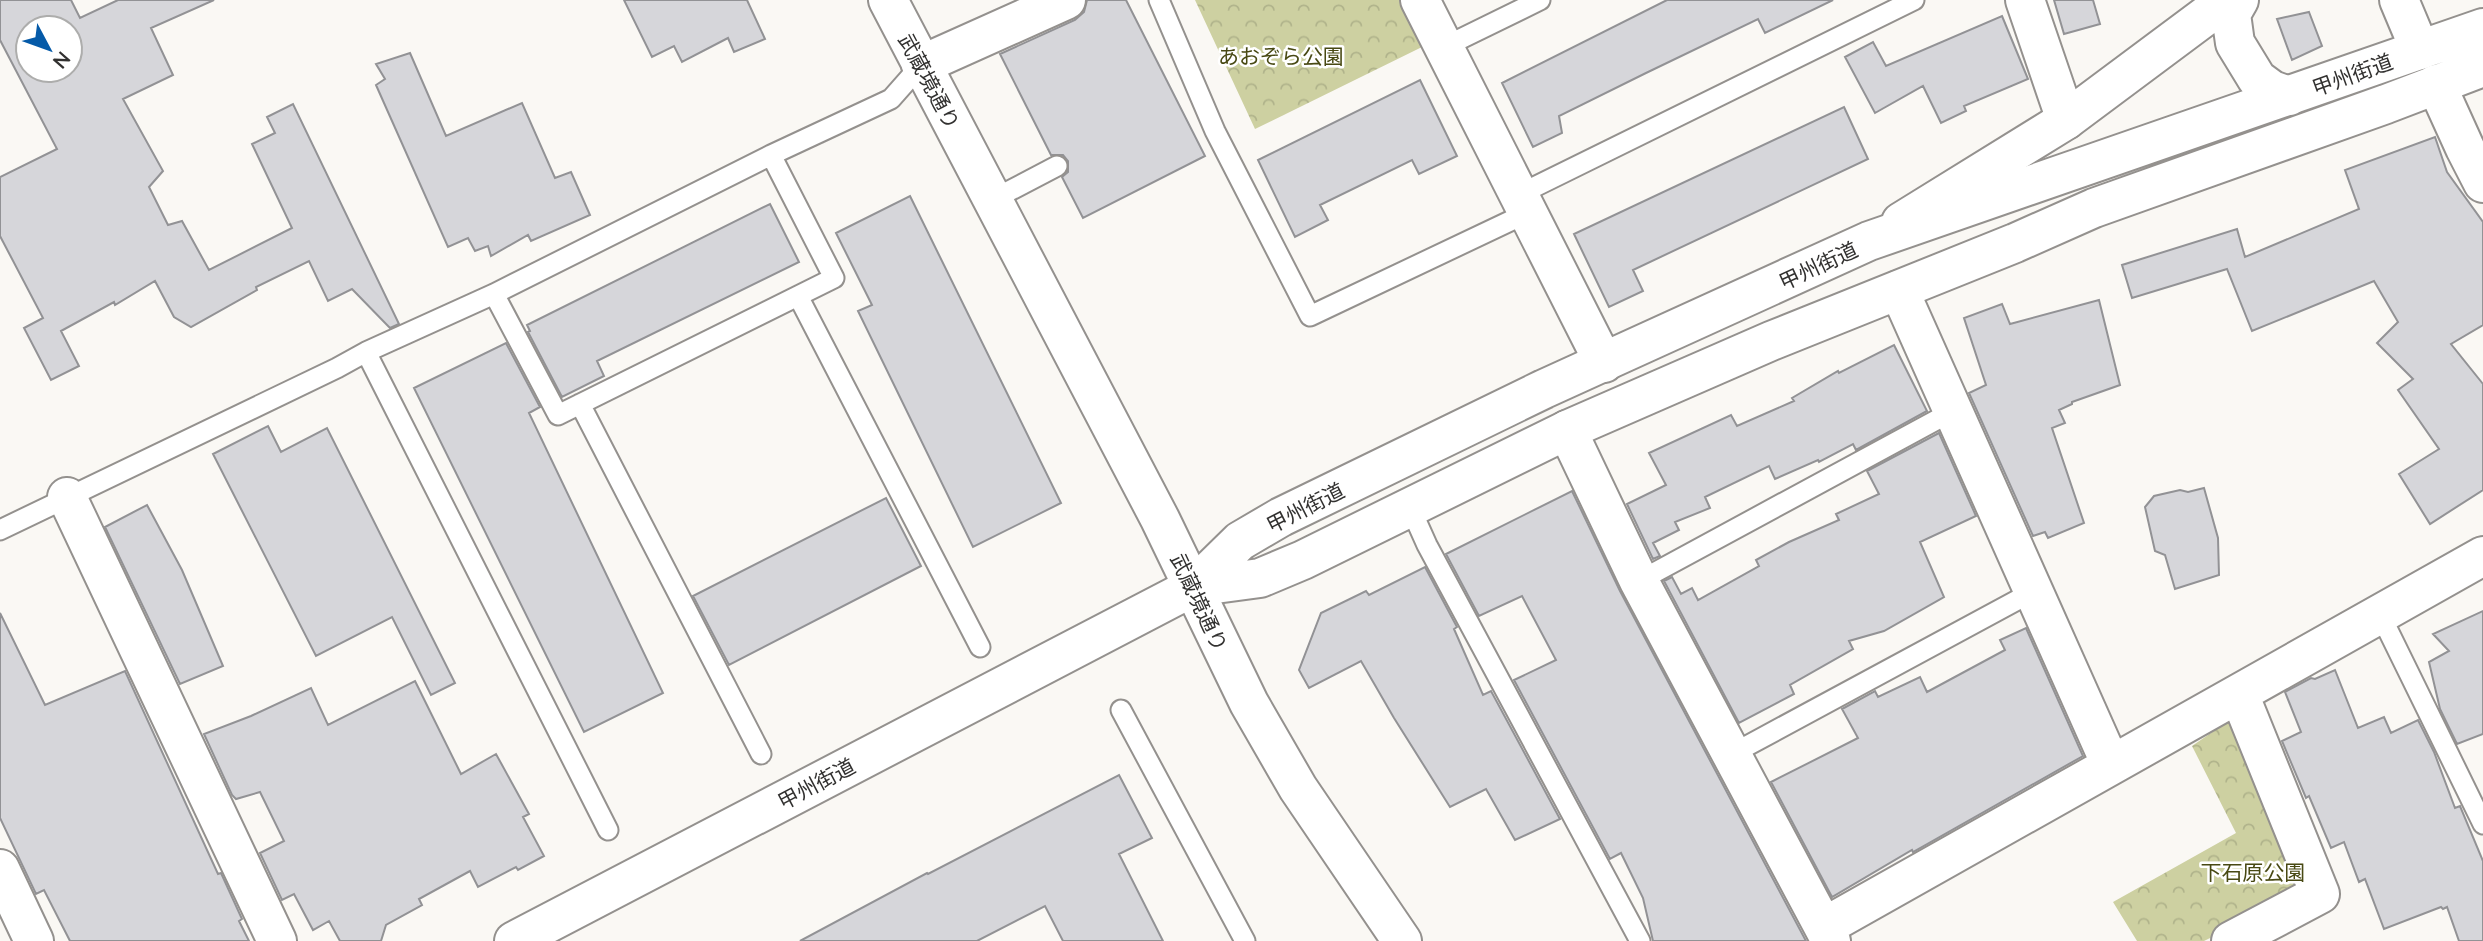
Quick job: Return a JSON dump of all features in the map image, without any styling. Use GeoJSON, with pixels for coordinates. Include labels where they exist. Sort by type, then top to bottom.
{"type":"FeatureCollection","features":[{"type":"Feature","properties":{"kind":"main road","name":"武蔵境通り"},"geometry":{"type":"LineString","coordinates":[[888,0],[1160,519],[1249,703],[1298,788],[1402,941]]}},
{"type":"Feature","properties":{"kind":"main road"},"geometry":{"type":"LineString","coordinates":[[921,65],[1066,0]]}},
{"type":"Feature","properties":{"kind":"main road"},"geometry":{"type":"LineString","coordinates":[[1420,0],[1604,363]]}},
{"type":"Feature","properties":{"kind":"main road"},"geometry":{"type":"LineString","coordinates":[[2025,0],[2066,120]]}},
{"type":"Feature","properties":{"kind":"main road"},"geometry":{"type":"LineString","coordinates":[[1869,242],[2066,120],[2227,0]]}},
{"type":"Feature","properties":{"kind":"main road"},"geometry":{"type":"LineString","coordinates":[[2239,0],[2231,14],[2235,43],[2257,79],[2272,90],[2289,96]]}},
{"type":"Feature","properties":{"kind":"main road"},"geometry":{"type":"LineString","coordinates":[[2399,0],[2420,50]]}},
{"type":"Feature","properties":{"kind":"main road","name":"甲州街道"},"geometry":{"type":"LineString","coordinates":[[514,941],[1193,587],[1240,541],[1281,517],[1544,389],[1869,242],[2483,28]]}},
{"type":"Feature","properties":{"kind":"main road","name":"甲州街道"},"geometry":{"type":"LineString","coordinates":[[1193,587],[1260,578],[1303,560],[1567,430],[1770,341],[2094,208],[2483,67]]}},
{"type":"Feature","properties":{"kind":"main road"},"geometry":{"type":"LineString","coordinates":[[2436,84],[2474,145],[2483,183]]}},
{"type":"Feature","properties":{"kind":"main road"},"geometry":{"type":"LineString","coordinates":[[1899,290],[2111,765]]}},
{"type":"Feature","properties":{"kind":"main road"},"geometry":{"type":"LineString","coordinates":[[1567,430],[1639,581],[1827,934],[2111,765],[2483,556]]}},
{"type":"Feature","properties":{"kind":"main road"},"geometry":{"type":"LineString","coordinates":[[67,497],[277,941]]}},
{"type":"Feature","properties":{"kind":"main road"},"geometry":{"type":"LineString","coordinates":[[2231,941],[2320,894],[2239,694]]}},
{"type":"Feature","properties":{"kind":"main road"},"geometry":{"type":"LineString","coordinates":[[0,869],[34,941]]}},
{"type":"Feature","properties":{"kind":"lane"},"geometry":{"type":"LineString","coordinates":[[1159,0],[1215,131],[1310,316],[1914,0]]}},
{"type":"Feature","properties":{"kind":"lane"},"geometry":{"type":"LineString","coordinates":[[1444,47],[1539,0]]}},
{"type":"Feature","properties":{"kind":"lane"},"geometry":{"type":"LineString","coordinates":[[0,530],[366,352],[494,294],[771,155],[891,99],[921,65]]}},
{"type":"Feature","properties":{"kind":"lane"},"geometry":{"type":"LineString","coordinates":[[494,294],[558,415],[834,278],[771,155]]}},
{"type":"Feature","properties":{"kind":"lane"},"geometry":{"type":"LineString","coordinates":[[992,201],[1057,166]]}},
{"type":"Feature","properties":{"kind":"lane"},"geometry":{"type":"LineString","coordinates":[[798,296],[980,647]]}},
{"type":"Feature","properties":{"kind":"lane"},"geometry":{"type":"LineString","coordinates":[[366,352],[608,830]]}},
{"type":"Feature","properties":{"kind":"lane"},"geometry":{"type":"LineString","coordinates":[[580,404],[761,754]]}},
{"type":"Feature","properties":{"kind":"lane"},"geometry":{"type":"LineString","coordinates":[[1639,581],[1953,411]]}},
{"type":"Feature","properties":{"kind":"lane"},"geometry":{"type":"LineString","coordinates":[[1410,507],[1427,545],[1640,941]]}},
{"type":"Feature","properties":{"kind":"lane"},"geometry":{"type":"LineString","coordinates":[[1732,754],[2034,592]]}},
{"type":"Feature","properties":{"kind":"lane"},"geometry":{"type":"LineString","coordinates":[[2380,614],[2483,824]]}},
{"type":"Feature","properties":{"kind":"lane"},"geometry":{"type":"LineString","coordinates":[[1121,710],[1245,941]]}},
{"type":"Feature","properties":{"kind":"green space","name":"あおぞら公園"},"geometry":{"type":"Polygon","coordinates":[[[1195,0],[1399,0],[1422,47],[1255,129],[1195,0]]]}},
{"type":"Feature","properties":{"kind":"green space","name":"下石原公園"},"geometry":{"type":"Polygon","coordinates":[[[2237,715],[2306,891],[2204,941],[2137,941],[2113,902],[2236,833],[2192,746],[2237,715]]]}},
{"type":"Feature","properties":{"kind":"building"},"geometry":{"type":"Polygon","coordinates":[[[0,0],[71,0],[78,14],[14,14],[14,67],[0,40],[0,0]]]}},
{"type":"Feature","properties":{"kind":"building"},"geometry":{"type":"Polygon","coordinates":[[[118,0],[214,0],[151,28],[173,75],[123,99],[163,171],[149,187],[168,225],[182,221],[209,270],[292,228],[252,144],[275,133],[267,117],[293,104],[399,324],[390,328],[352,289],[328,301],[309,261],[256,287],[257,290],[191,327],[174,317],[155,281],[115,305],[114,302],[61,331],[79,366],[51,380],[24,328],[43,318],[0,236],[0,177],[57,149],[23,84],[84,84],[84,16],[118,0]]]}},
{"type":"Feature","properties":{"kind":"building"},"geometry":{"type":"Polygon","coordinates":[[[624,0],[747,0],[765,39],[734,52],[728,38],[682,62],[674,46],[652,57],[624,0]]]}},
{"type":"Feature","properties":{"kind":"building"},"geometry":{"type":"Polygon","coordinates":[[[1087,0],[1126,0],[1205,156],[1083,218],[1062,177],[1068,172],[1068,161],[1063,155],[1051,155],[1000,54],[1075,20],[1084,12],[1087,0]]]}},
{"type":"Feature","properties":{"kind":"building"},"geometry":{"type":"Polygon","coordinates":[[[1667,0],[1833,0],[1765,33],[1758,19],[1646,73],[1559,116],[1562,133],[1533,147],[1502,83],[1667,0]]]}},
{"type":"Feature","properties":{"kind":"building"},"geometry":{"type":"Polygon","coordinates":[[[2054,0],[2093,0],[2100,24],[2064,34],[2054,0]]]}},
{"type":"Feature","properties":{"kind":"building"},"geometry":{"type":"Polygon","coordinates":[[[2309,12],[2322,46],[2292,60],[2277,19],[2309,12]]]}},
{"type":"Feature","properties":{"kind":"building"},"geometry":{"type":"Polygon","coordinates":[[[2002,16],[2028,79],[1964,106],[1966,111],[1941,123],[1923,86],[1875,113],[1845,57],[1873,42],[1886,66],[2002,16]]]}},
{"type":"Feature","properties":{"kind":"building"},"geometry":{"type":"Polygon","coordinates":[[[410,53],[446,136],[522,103],[555,178],[571,172],[590,215],[531,241],[528,235],[491,256],[488,246],[475,251],[468,238],[448,247],[376,85],[385,79],[376,64],[410,53]]]}},
{"type":"Feature","properties":{"kind":"building"},"geometry":{"type":"Polygon","coordinates":[[[1420,80],[1457,156],[1419,174],[1412,160],[1320,205],[1328,220],[1295,237],[1258,160],[1420,80]]]}},
{"type":"Feature","properties":{"kind":"building"},"geometry":{"type":"Polygon","coordinates":[[[1844,107],[1868,159],[1633,270],[1643,291],[1609,307],[1574,234],[1844,107]]]}},
{"type":"Feature","properties":{"kind":"building"},"geometry":{"type":"Polygon","coordinates":[[[2435,137],[2447,172],[2483,222],[2483,325],[2451,344],[2483,384],[2483,490],[2430,524],[2399,474],[2439,449],[2398,390],[2413,379],[2377,343],[2398,322],[2374,281],[2252,331],[2227,269],[2132,298],[2122,265],[2237,229],[2245,257],[2359,209],[2345,170],[2435,137]]]}},
{"type":"Feature","properties":{"kind":"building"},"geometry":{"type":"Polygon","coordinates":[[[910,196],[1061,503],[973,547],[858,311],[872,305],[836,233],[910,196]]]}},
{"type":"Feature","properties":{"kind":"building"},"geometry":{"type":"Polygon","coordinates":[[[770,204],[799,262],[597,361],[604,376],[562,397],[528,332],[530,331],[527,325],[770,204]]]}},
{"type":"Feature","properties":{"kind":"building"},"geometry":{"type":"Polygon","coordinates":[[[2099,300],[2120,385],[2072,402],[2059,410],[2065,423],[2052,428],[2084,523],[2048,538],[2045,532],[2033,536],[1969,393],[1986,385],[1964,318],[2002,304],[2010,324],[2099,300]]]}},
{"type":"Feature","properties":{"kind":"building"},"geometry":{"type":"Polygon","coordinates":[[[506,343],[540,407],[529,413],[663,693],[584,732],[414,388],[506,343]]]}},
{"type":"Feature","properties":{"kind":"building"},"geometry":{"type":"Polygon","coordinates":[[[1894,345],[1927,411],[1856,450],[1853,444],[1819,462],[1818,460],[1775,479],[1769,466],[1705,497],[1710,508],[1675,522],[1679,530],[1653,543],[1660,556],[1653,559],[1627,504],[1666,485],[1649,453],[1731,415],[1737,426],[1794,401],[1792,398],[1838,371],[1839,373],[1894,345]]]}},
{"type":"Feature","properties":{"kind":"building"},"geometry":{"type":"Polygon","coordinates":[[[268,426],[281,452],[327,428],[455,683],[431,695],[392,617],[316,656],[213,454],[268,426]]]}},
{"type":"Feature","properties":{"kind":"building"},"geometry":{"type":"Polygon","coordinates":[[[1939,433],[1976,516],[1920,542],[1944,597],[1884,631],[1849,641],[1853,649],[1790,685],[1794,694],[1739,723],[1664,581],[1672,577],[1681,594],[1692,588],[1698,600],[1759,566],[1756,560],[1839,520],[1836,514],[1879,494],[1867,471],[1939,433]]]}},
{"type":"Feature","properties":{"kind":"building"},"geometry":{"type":"Polygon","coordinates":[[[2204,488],[2218,538],[2219,575],[2175,589],[2165,555],[2155,551],[2145,507],[2154,496],[2204,488]]]}},
{"type":"Feature","properties":{"kind":"building"},"geometry":{"type":"Polygon","coordinates":[[[1572,491],[1620,591],[1806,941],[1653,941],[1643,898],[1621,853],[1610,859],[1514,680],[1556,660],[1522,596],[1479,616],[1446,554],[1572,491]]]}},
{"type":"Feature","properties":{"kind":"building"},"geometry":{"type":"Polygon","coordinates":[[[886,498],[921,566],[729,665],[693,596],[886,498]]]}},
{"type":"Feature","properties":{"kind":"building"},"geometry":{"type":"Polygon","coordinates":[[[147,505],[182,570],[223,666],[180,684],[105,527],[147,505]]]}},
{"type":"Feature","properties":{"kind":"building"},"geometry":{"type":"Polygon","coordinates":[[[1425,567],[1457,627],[1454,629],[1483,695],[1491,691],[1560,819],[1515,840],[1486,789],[1450,807],[1361,661],[1309,688],[1299,670],[1321,613],[1366,591],[1369,595],[1425,567]]]}},
{"type":"Feature","properties":{"kind":"building"},"geometry":{"type":"Polygon","coordinates":[[[2483,611],[2483,734],[2457,744],[2440,709],[2429,662],[2449,651],[2433,634],[2483,611]]]}},
{"type":"Feature","properties":{"kind":"building"},"geometry":{"type":"Polygon","coordinates":[[[0,613],[45,705],[125,671],[218,874],[221,873],[249,941],[70,941],[44,890],[36,894],[0,818],[0,613]]]}},
{"type":"Feature","properties":{"kind":"building"},"geometry":{"type":"Polygon","coordinates":[[[2026,628],[2083,756],[1832,897],[1771,782],[1858,738],[1842,709],[1875,691],[1878,697],[1920,677],[1927,692],[2005,650],[2000,640],[2026,628]]]}},
{"type":"Feature","properties":{"kind":"building"},"geometry":{"type":"Polygon","coordinates":[[[2335,670],[2358,728],[2384,717],[2391,733],[2418,720],[2434,752],[2455,808],[2460,806],[2483,861],[2483,941],[2459,941],[2447,907],[2384,929],[2365,879],[2359,882],[2344,842],[2331,848],[2282,741],[2301,732],[2285,692],[2311,678],[2315,679],[2335,670]]]}},
{"type":"Feature","properties":{"kind":"building"},"geometry":{"type":"Polygon","coordinates":[[[415,681],[461,774],[496,754],[529,814],[523,817],[544,856],[478,887],[470,871],[419,899],[422,905],[386,925],[381,941],[340,941],[329,921],[313,930],[294,894],[282,900],[260,853],[284,841],[260,792],[236,799],[232,795],[204,734],[311,688],[328,725],[415,681]]]}},
{"type":"Feature","properties":{"kind":"building"},"geometry":{"type":"Polygon","coordinates":[[[1119,775],[1152,838],[1119,854],[1163,941],[1063,941],[1045,906],[977,941],[800,941],[927,873],[1119,775]]]}}]}
